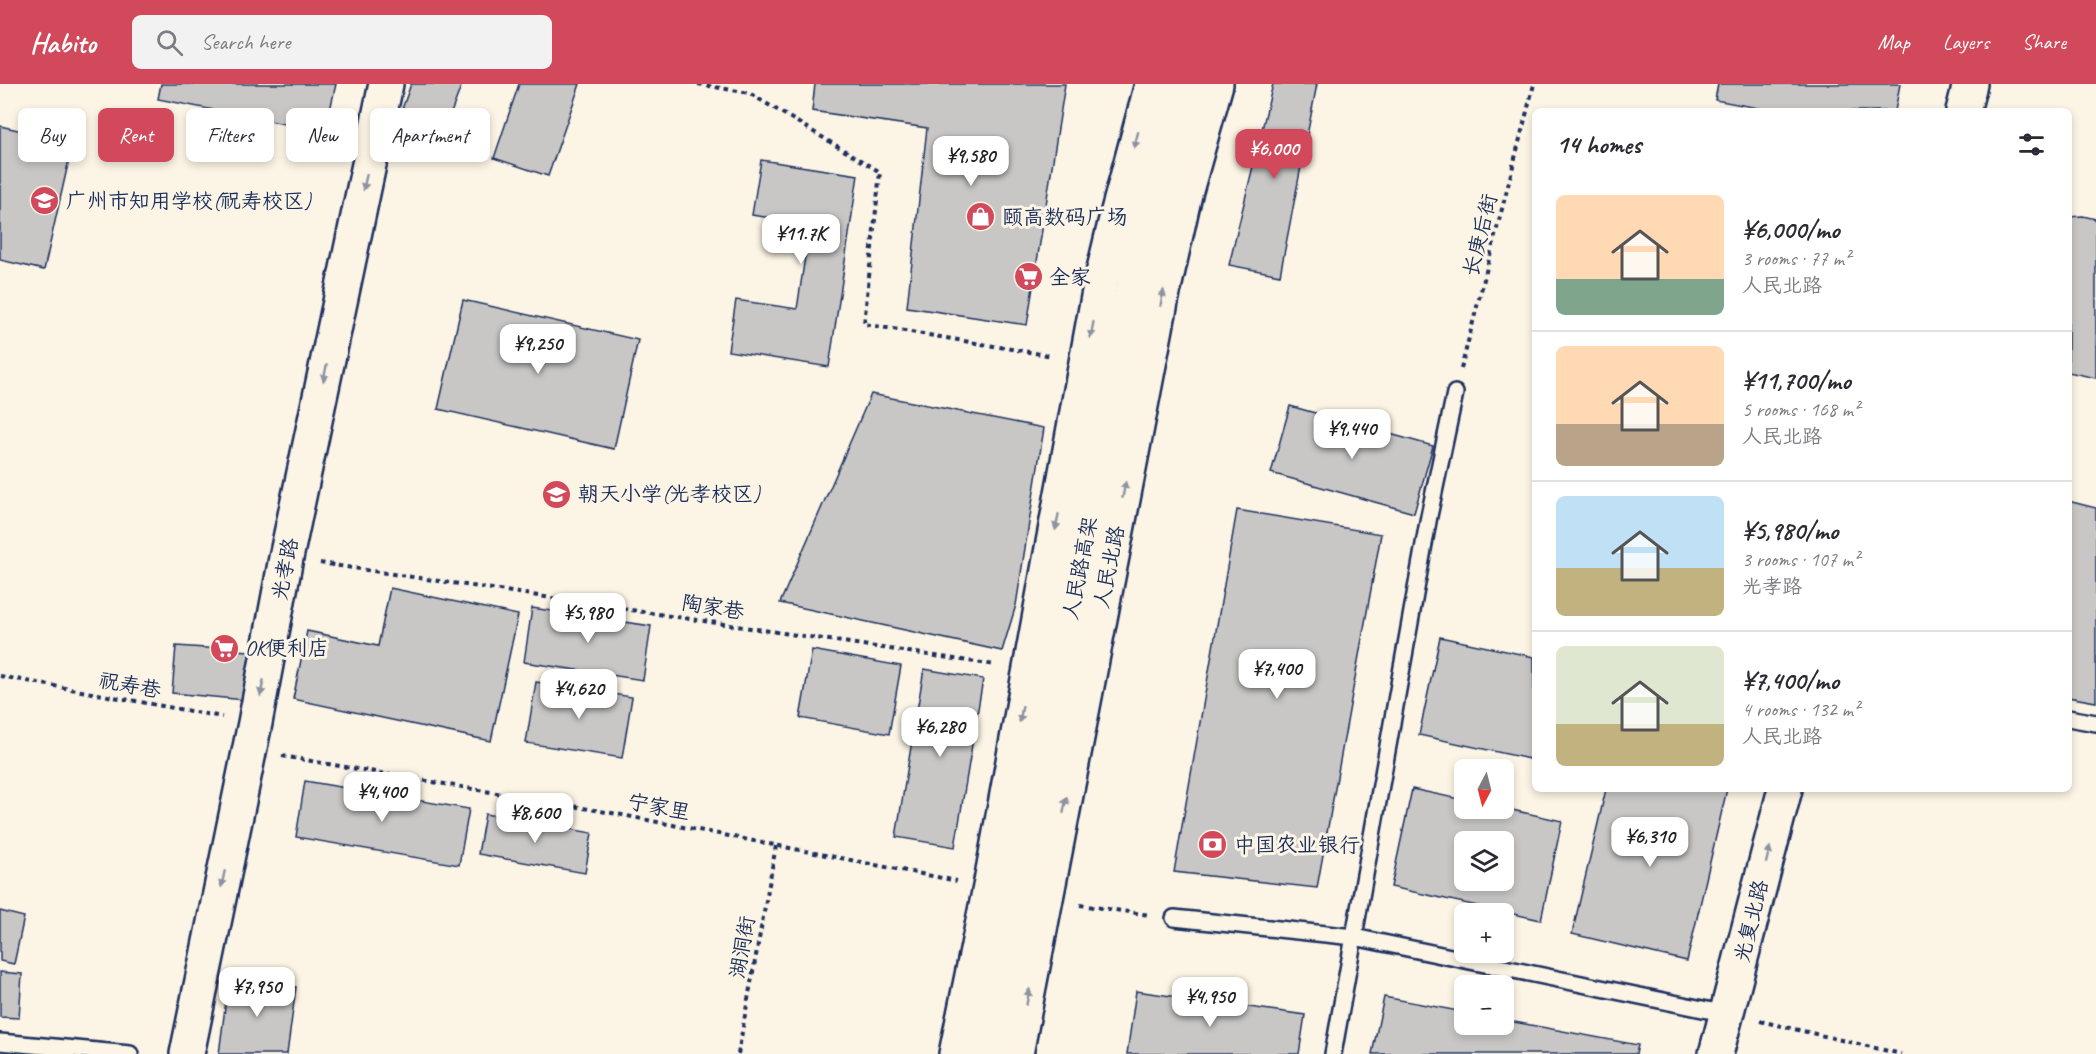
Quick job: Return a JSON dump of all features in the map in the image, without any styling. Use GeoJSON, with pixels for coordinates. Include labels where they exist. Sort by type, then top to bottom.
{"type":"FeatureCollection","features":[{"type":"Feature","properties":{"kind":"main road","name":"光孝路"},"geometry":{"type":"LineString","coordinates":[[187,1054],[286,558],[386,84]]}},
{"type":"Feature","properties":{"kind":"main road"},"geometry":{"type":"LineString","coordinates":[[956,1054],[990,887],[1100,286],[1152,84]]}},
{"type":"Feature","properties":{"kind":"main road","name":"人民路高架"},"geometry":{"type":"LineString","coordinates":[[986,1054],[1129,306],[1148,219],[1183,84]]}},
{"type":"Feature","properties":{"kind":"main road","name":"人民北路"},"geometry":{"type":"LineString","coordinates":[[1016,1054],[1162,297],[1185,194],[1216,84]]}},
{"type":"Feature","properties":{"kind":"main road"},"geometry":{"type":"LineString","coordinates":[[1964,108],[1970,84]]}},
{"type":"Feature","properties":{"kind":"main road","name":"光复北路"},"geometry":{"type":"LineString","coordinates":[[1716,1054],[1784,792]]}},
{"type":"Feature","properties":{"kind":"lane"},"geometry":{"type":"LineString","coordinates":[[1333,1054],[1429,516],[1455,393]]}},
{"type":"Feature","properties":{"kind":"lane"},"geometry":{"type":"LineString","coordinates":[[2072,719],[2096,723]]}},
{"type":"Feature","properties":{"kind":"lane"},"geometry":{"type":"LineString","coordinates":[[1174,918],[1354,937],[1727,1014]]}},
{"type":"Feature","properties":{"kind":"lane"},"geometry":{"type":"LineString","coordinates":[[0,1042],[130,1054]]}},
{"type":"Feature","properties":{"kind":"path"},"geometry":{"type":"LineString","coordinates":[[698,84],[749,93],[880,171],[864,324],[1087,361]]}},
{"type":"Feature","properties":{"kind":"path","name":"长庚后街"},"geometry":{"type":"LineString","coordinates":[[1455,393],[1534,84]]}},
{"type":"Feature","properties":{"kind":"path","name":"陶家巷"},"geometry":{"type":"LineString","coordinates":[[286,558],[1029,670]]}},
{"type":"Feature","properties":{"kind":"path","name":"祝寿巷"},"geometry":{"type":"LineString","coordinates":[[0,676],[252,737]]}},
{"type":"Feature","properties":{"kind":"path","name":"宁家里"},"geometry":{"type":"LineString","coordinates":[[252,737],[612,813],[990,887]]}},
{"type":"Feature","properties":{"kind":"path","name":"湖洞街"},"geometry":{"type":"LineString","coordinates":[[738,1054],[776,846]]}},
{"type":"Feature","properties":{"kind":"path"},"geometry":{"type":"LineString","coordinates":[[1047,899],[1174,918]]}},
{"type":"Feature","properties":{"kind":"path"},"geometry":{"type":"LineString","coordinates":[[1727,1014],[1900,1054]]}},
{"type":"Feature","properties":{"kind":"building"},"geometry":{"type":"Polygon","coordinates":[[[161,84],[336,84],[330,108],[286,108],[286,124],[274,122],[274,108],[204,108],[158,99],[161,84]]]}},
{"type":"Feature","properties":{"kind":"building"},"geometry":{"type":"Polygon","coordinates":[[[411,84],[462,84],[453,108],[402,108],[411,84]]]}},
{"type":"Feature","properties":{"kind":"building"},"geometry":{"type":"Polygon","coordinates":[[[519,84],[580,84],[548,176],[494,158],[519,84]]]}},
{"type":"Feature","properties":{"kind":"building","name":"颐高数码广场"},"geometry":{"type":"Polygon","coordinates":[[[815,84],[1065,84],[1027,325],[907,307],[927,128],[812,111],[815,84]]]}},
{"type":"Feature","properties":{"kind":"building"},"geometry":{"type":"Polygon","coordinates":[[[1273,84],[1317,84],[1280,275],[1229,265],[1273,84]]]}},
{"type":"Feature","properties":{"kind":"building"},"geometry":{"type":"Polygon","coordinates":[[[1718,84],[1900,84],[1896,108],[1758,108],[1715,100],[1718,84]]]}},
{"type":"Feature","properties":{"kind":"building"},"geometry":{"type":"Polygon","coordinates":[[[0,126],[18,130],[18,162],[68,162],[44,270],[0,260],[0,126]]]}},
{"type":"Feature","properties":{"kind":"building"},"geometry":{"type":"Polygon","coordinates":[[[761,160],[858,175],[829,367],[728,351],[736,300],[797,309],[810,224],[752,215],[761,160]]]}},
{"type":"Feature","properties":{"kind":"building"},"geometry":{"type":"Polygon","coordinates":[[[2072,217],[2096,219],[2096,378],[2072,373],[2072,217]]]}},
{"type":"Feature","properties":{"kind":"building"},"geometry":{"type":"Polygon","coordinates":[[[463,300],[638,340],[614,449],[438,409],[463,300]]]}},
{"type":"Feature","properties":{"kind":"building"},"geometry":{"type":"Polygon","coordinates":[[[871,394],[1044,428],[1016,605],[1002,651],[780,603],[871,394]]]}},
{"type":"Feature","properties":{"kind":"building"},"geometry":{"type":"Polygon","coordinates":[[[1290,406],[1433,446],[1414,513],[1271,473],[1290,406]]]}},
{"type":"Feature","properties":{"kind":"building"},"geometry":{"type":"Polygon","coordinates":[[[2072,502],[2096,508],[2096,702],[2072,698],[2072,502]]]}},
{"type":"Feature","properties":{"kind":"building"},"geometry":{"type":"Polygon","coordinates":[[[1237,510],[1381,534],[1317,888],[1174,872],[1237,510]]]}},
{"type":"Feature","properties":{"kind":"building"},"geometry":{"type":"Polygon","coordinates":[[[390,588],[518,615],[491,741],[293,699],[307,631],[378,646],[390,588]]]}},
{"type":"Feature","properties":{"kind":"building"},"geometry":{"type":"Polygon","coordinates":[[[532,608],[651,626],[643,680],[524,662],[532,608]]]}},
{"type":"Feature","properties":{"kind":"building"},"geometry":{"type":"Polygon","coordinates":[[[1440,637],[1532,657],[1532,760],[1419,735],[1440,637]]]}},
{"type":"Feature","properties":{"kind":"building"},"geometry":{"type":"Polygon","coordinates":[[[176,646],[250,651],[245,700],[172,693],[176,646]]]}},
{"type":"Feature","properties":{"kind":"building"},"geometry":{"type":"Polygon","coordinates":[[[812,650],[901,666],[889,734],[800,718],[812,650]]]}},
{"type":"Feature","properties":{"kind":"building"},"geometry":{"type":"Polygon","coordinates":[[[924,669],[983,679],[955,847],[896,837],[924,669]]]}},
{"type":"Feature","properties":{"kind":"building"},"geometry":{"type":"Polygon","coordinates":[[[536,682],[632,697],[622,758],[526,743],[536,682]]]}},
{"type":"Feature","properties":{"kind":"building"},"geometry":{"type":"Polygon","coordinates":[[[305,781],[469,809],[459,865],[296,837],[305,781]]]}},
{"type":"Feature","properties":{"kind":"building"},"geometry":{"type":"Polygon","coordinates":[[[1412,789],[1454,798],[1454,819],[1514,819],[1514,810],[1562,821],[1541,920],[1514,914],[1514,903],[1464,903],[1391,887],[1412,789]]]}},
{"type":"Feature","properties":{"kind":"building"},"geometry":{"type":"Polygon","coordinates":[[[1605,792],[1726,792],[1687,961],[1572,934],[1605,792]]]}},
{"type":"Feature","properties":{"kind":"building"},"geometry":{"type":"Polygon","coordinates":[[[485,814],[592,833],[585,873],[478,854],[485,814]]]}},
{"type":"Feature","properties":{"kind":"building"},"geometry":{"type":"Polygon","coordinates":[[[0,911],[24,917],[14,964],[0,961],[0,911]]]}},
{"type":"Feature","properties":{"kind":"building"},"geometry":{"type":"Polygon","coordinates":[[[0,972],[22,974],[19,1018],[0,1017],[0,972]]]}},
{"type":"Feature","properties":{"kind":"building"},"geometry":{"type":"Polygon","coordinates":[[[229,977],[296,987],[287,1054],[219,1054],[229,977]]]}},
{"type":"Feature","properties":{"kind":"building"},"geometry":{"type":"Polygon","coordinates":[[[1136,991],[1305,1015],[1299,1054],[1127,1054],[1136,991]]]}},
{"type":"Feature","properties":{"kind":"building"},"geometry":{"type":"Polygon","coordinates":[[[1384,997],[1454,1010],[1454,1035],[1514,1035],[1514,1022],[1638,1045],[1636,1054],[1372,1054],[1384,997]]]}},
{"type":"Feature","properties":{"kind":"place","name":"广州市知用学校(祝寿校区)"},"geometry":{"type":"Point","coordinates":[45,201]}},
{"type":"Feature","properties":{"kind":"place","name":"颐高数码广场"},"geometry":{"type":"Point","coordinates":[981,217]}},
{"type":"Feature","properties":{"kind":"place","name":"全家"},"geometry":{"type":"Point","coordinates":[1028,277]}},
{"type":"Feature","properties":{"kind":"place","name":"朝天小学(光孝校区)"},"geometry":{"type":"Point","coordinates":[557,494]}},
{"type":"Feature","properties":{"kind":"place","name":"OK便利店"},"geometry":{"type":"Point","coordinates":[224,648]}},
{"type":"Feature","properties":{"kind":"place","name":"中国农业银行"},"geometry":{"type":"Point","coordinates":[1213,845]}}]}
